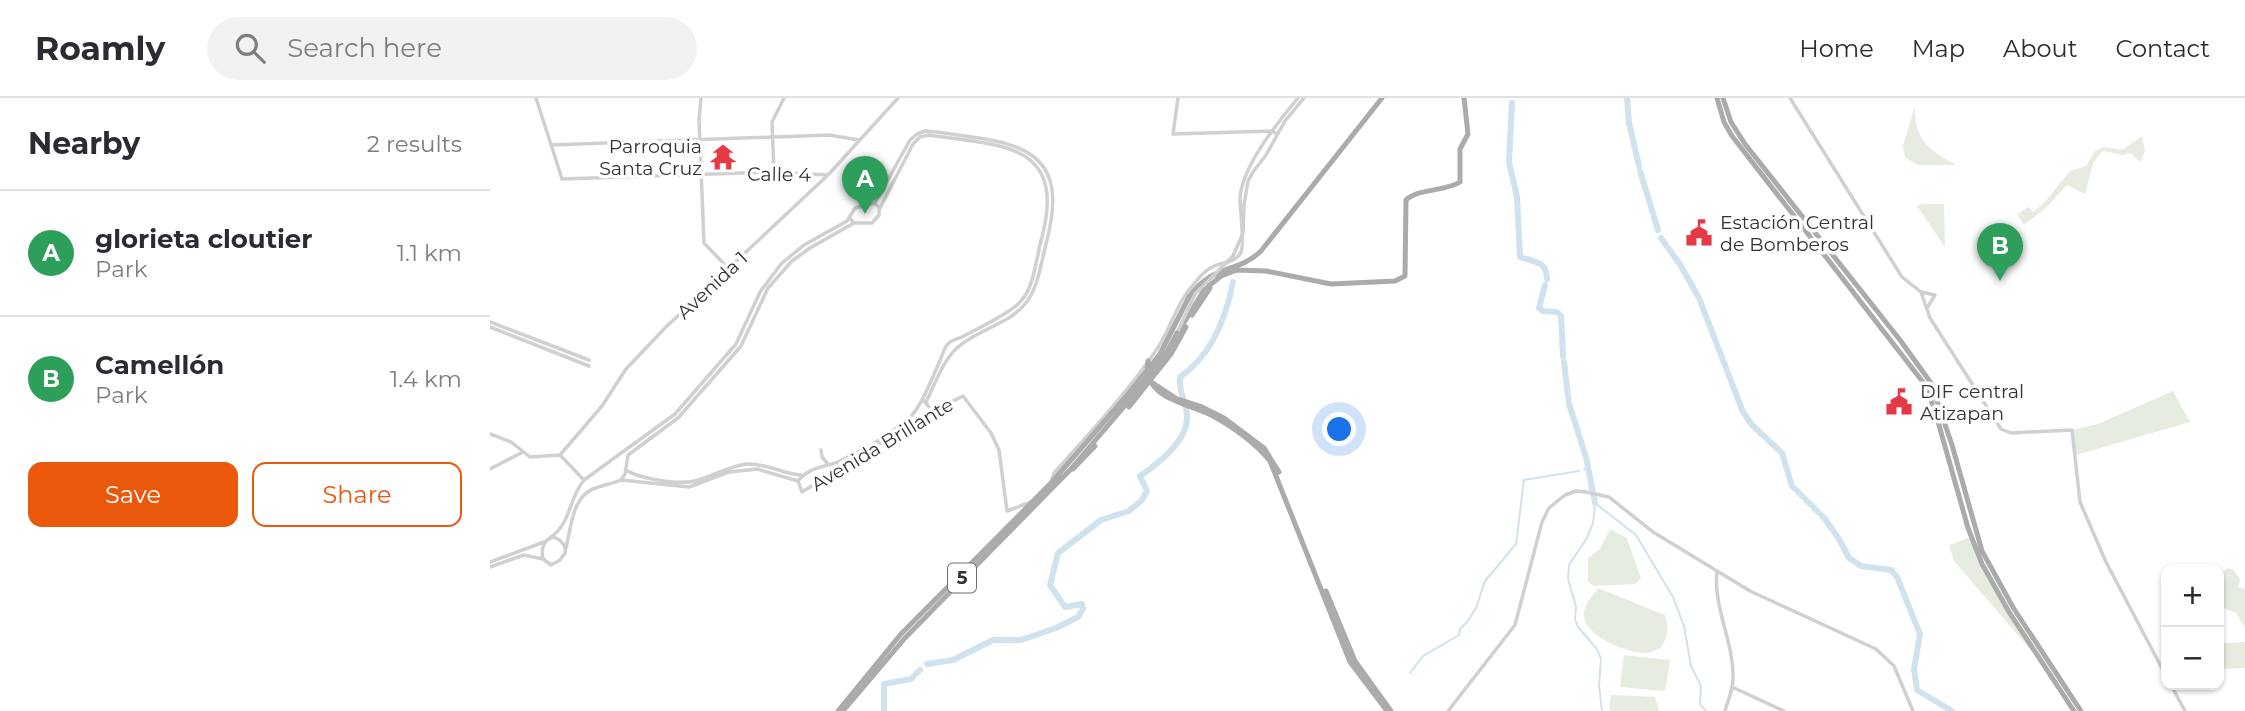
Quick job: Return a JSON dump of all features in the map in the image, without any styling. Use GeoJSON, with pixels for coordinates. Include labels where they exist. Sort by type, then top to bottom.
{"type":"FeatureCollection","features":[{"type":"Feature","properties":{"kind":"main road"},"geometry":{"type":"LineString","coordinates":[[1256,270],[1251,266],[1252,259],[1301,203],[1382,98]]}},
{"type":"Feature","properties":{"kind":"main road"},"geometry":{"type":"LineString","coordinates":[[1177,333],[1204,290],[1216,280],[1237,270],[1256,270],[1331,284],[1395,281],[1405,276],[1406,200],[1414,195],[1454,185],[1461,180],[1460,149],[1468,134],[1464,98]]}},
{"type":"Feature","properties":{"kind":"main road"},"geometry":{"type":"LineString","coordinates":[[1717,98],[1724,122],[1732,136],[1915,365],[1935,394],[1985,563],[2076,709]]}},
{"type":"Feature","properties":{"kind":"main road"},"geometry":{"type":"LineString","coordinates":[[1723,98],[1731,122],[1762,172]]}},
{"type":"Feature","properties":{"kind":"main road","name":"5"},"geometry":{"type":"LineString","coordinates":[[1020,518],[1128,398],[1160,354],[1187,295],[1208,277],[1252,259]]}},
{"type":"Feature","properties":{"kind":"main road"},"geometry":{"type":"LineString","coordinates":[[1216,265],[1226,268],[1233,261]]}},
{"type":"Feature","properties":{"kind":"main road"},"geometry":{"type":"LineString","coordinates":[[1140,393],[1171,354],[1216,280]]}},
{"type":"Feature","properties":{"kind":"main road","name":"5"},"geometry":{"type":"LineString","coordinates":[[843,711],[901,634],[1070,470],[1167,352],[1177,333]]}},
{"type":"Feature","properties":{"kind":"main road"},"geometry":{"type":"LineString","coordinates":[[1158,347],[1161,356],[1171,354]]}},
{"type":"Feature","properties":{"kind":"main road"},"geometry":{"type":"LineString","coordinates":[[1148,361],[1147,373],[1155,388],[1185,404],[1224,418],[1272,457],[1354,661],[1389,711]]}},
{"type":"Feature","properties":{"kind":"main road"},"geometry":{"type":"LineString","coordinates":[[1133,381],[1150,381],[1185,404]]}},
{"type":"Feature","properties":{"kind":"main road"},"geometry":{"type":"LineString","coordinates":[[1128,398],[1155,388]]}},
{"type":"Feature","properties":{"kind":"main road","name":"5"},"geometry":{"type":"LineString","coordinates":[[838,711],[859,690]]}},
{"type":"Feature","properties":{"kind":"main road"},"geometry":{"type":"LineString","coordinates":[[2068,696],[2076,709]]}},
{"type":"Feature","properties":{"kind":"street"},"geometry":{"type":"LineString","coordinates":[[536,98],[551,145],[829,135],[859,140]]}},
{"type":"Feature","properties":{"kind":"street"},"geometry":{"type":"LineString","coordinates":[[701,98],[704,243],[729,269]]}},
{"type":"Feature","properties":{"kind":"street"},"geometry":{"type":"LineString","coordinates":[[774,172],[773,118],[784,98]]}},
{"type":"Feature","properties":{"kind":"street","name":"Avenida 1"},"geometry":{"type":"LineString","coordinates":[[560,455],[602,406],[626,369],[666,327],[828,175],[898,98]]}},
{"type":"Feature","properties":{"kind":"street"},"geometry":{"type":"LineString","coordinates":[[1178,98],[1173,134],[1272,131],[1277,134]]}},
{"type":"Feature","properties":{"kind":"street"},"geometry":{"type":"LineString","coordinates":[[1194,288],[1216,265],[1233,261],[1239,256],[1243,246],[1240,198],[1243,184],[1272,131],[1298,98]]}},
{"type":"Feature","properties":{"kind":"street"},"geometry":{"type":"LineString","coordinates":[[1177,333],[1195,294],[1233,256],[1243,233],[1248,181],[1277,134],[1304,98]]}},
{"type":"Feature","properties":{"kind":"street"},"geometry":{"type":"LineString","coordinates":[[1790,98],[1902,277],[1921,292],[1935,295],[1927,308]]}},
{"type":"Feature","properties":{"kind":"street"},"geometry":{"type":"LineString","coordinates":[[769,283],[800,254],[854,223],[875,221],[910,140],[920,132],[991,139],[1028,152],[1045,170],[1052,187],[1054,203],[1053,217],[1031,295],[1018,310],[961,344],[953,352],[924,401]]}},
{"type":"Feature","properties":{"kind":"street"},"geometry":{"type":"LineString","coordinates":[[621,480],[631,452],[673,423],[743,343],[769,283],[796,251],[850,218],[855,208],[874,203],[915,141],[929,135],[1015,150],[1034,164],[1047,186],[1048,216],[1027,293],[1017,306],[946,346],[924,401]]}},
{"type":"Feature","properties":{"kind":"street","name":"Calle 4"},"geometry":{"type":"LineString","coordinates":[[551,145],[562,179],[774,172],[828,175]]}},
{"type":"Feature","properties":{"kind":"street"},"geometry":{"type":"LineString","coordinates":[[874,203],[879,210]]}},
{"type":"Feature","properties":{"kind":"street"},"geometry":{"type":"LineString","coordinates":[[850,218],[854,223]]}},
{"type":"Feature","properties":{"kind":"street"},"geometry":{"type":"LineString","coordinates":[[1208,277],[1216,265]]}},
{"type":"Feature","properties":{"kind":"street"},"geometry":{"type":"LineString","coordinates":[[1921,292],[1930,318],[2001,429],[2011,433],[2072,430],[2080,502],[2106,562],[2161,666]]}},
{"type":"Feature","properties":{"kind":"street"},"geometry":{"type":"LineString","coordinates":[[1128,398],[1133,381],[1158,347],[1187,295]]}},
{"type":"Feature","properties":{"kind":"street"},"geometry":{"type":"LineString","coordinates":[[490,324],[589,360]]}},
{"type":"Feature","properties":{"kind":"street"},"geometry":{"type":"LineString","coordinates":[[490,324],[589,366]]}},
{"type":"Feature","properties":{"kind":"street"},"geometry":{"type":"LineString","coordinates":[[958,338],[961,344]]}},
{"type":"Feature","properties":{"kind":"street"},"geometry":{"type":"LineString","coordinates":[[946,346],[948,351],[953,352]]}},
{"type":"Feature","properties":{"kind":"street","name":"Avenida Brillante"},"geometry":{"type":"LineString","coordinates":[[797,481],[802,492],[933,411],[963,396],[991,433],[999,450],[1007,512]]}},
{"type":"Feature","properties":{"kind":"street"},"geometry":{"type":"LineString","coordinates":[[490,562],[551,537],[564,523],[574,495],[584,480],[670,419],[690,401]]}},
{"type":"Feature","properties":{"kind":"street"},"geometry":{"type":"LineString","coordinates":[[924,401],[933,411]]}},
{"type":"Feature","properties":{"kind":"street","name":"Avenida Brillante"},"geometry":{"type":"LineString","coordinates":[[803,475],[813,468],[841,461],[904,423],[924,401]]}},
{"type":"Feature","properties":{"kind":"street"},"geometry":{"type":"LineString","coordinates":[[490,434],[512,442],[533,458],[560,455],[584,480]]}},
{"type":"Feature","properties":{"kind":"street"},"geometry":{"type":"LineString","coordinates":[[821,450],[822,457],[828,464]]}},
{"type":"Feature","properties":{"kind":"street"},"geometry":{"type":"LineString","coordinates":[[490,469],[523,452]]}},
{"type":"Feature","properties":{"kind":"street"},"geometry":{"type":"LineString","coordinates":[[617,456],[625,463]]}},
{"type":"Feature","properties":{"kind":"street"},"geometry":{"type":"LineString","coordinates":[[626,470],[638,477],[687,482],[702,479],[728,467],[757,464],[803,475]]}},
{"type":"Feature","properties":{"kind":"street"},"geometry":{"type":"LineString","coordinates":[[728,467],[767,471],[797,481],[803,475]]}},
{"type":"Feature","properties":{"kind":"street"},"geometry":{"type":"LineString","coordinates":[[490,567],[524,555],[554,564],[563,557],[575,511],[582,497],[595,488],[621,480],[688,487],[729,472],[746,469]]}},
{"type":"Feature","properties":{"kind":"street"},"geometry":{"type":"LineString","coordinates":[[1448,711],[1514,625],[1542,522],[1549,508],[1556,499],[1576,491],[1609,497],[1653,532],[1749,591],[1876,649],[1894,666],[1913,711]]}},
{"type":"Feature","properties":{"kind":"street"},"geometry":{"type":"LineString","coordinates":[[1007,512],[1034,501]]}},
{"type":"Feature","properties":{"kind":"street"},"geometry":{"type":"LineString","coordinates":[[1007,512],[1020,518]]}},
{"type":"Feature","properties":{"kind":"street"},"geometry":{"type":"LineString","coordinates":[[551,537],[559,539],[566,548]]}},
{"type":"Feature","properties":{"kind":"street"},"geometry":{"type":"LineString","coordinates":[[543,559],[542,552],[546,541]]}},
{"type":"Feature","properties":{"kind":"street"},"geometry":{"type":"LineString","coordinates":[[1717,572],[1717,588],[1731,653],[1732,687],[1725,711]]}},
{"type":"Feature","properties":{"kind":"street"},"geometry":{"type":"LineString","coordinates":[[1732,687],[1784,711]]}},
{"type":"Feature","properties":{"kind":"street"},"geometry":{"type":"LineString","coordinates":[[2174,690],[2185,711]]}},
{"type":"Feature","properties":{"kind":"shaded area"},"geometry":{"type":"Polygon","coordinates":[[[1915,105],[1920,135],[1931,149],[1956,165],[1918,165],[1905,157],[1903,146],[1915,105]]]}},
{"type":"Feature","properties":{"kind":"shaded area"},"geometry":{"type":"Polygon","coordinates":[[[2142,136],[2145,151],[2140,162],[2130,153],[2123,155],[2104,151],[2093,165],[2085,194],[2067,185],[2047,207],[2024,225],[2017,214],[2029,207],[2033,212],[2045,202],[2070,171],[2086,166],[2095,151],[2103,147],[2122,150],[2142,136]]]}},
{"type":"Feature","properties":{"kind":"shaded area"},"geometry":{"type":"Polygon","coordinates":[[[1944,204],[1945,247],[1917,206],[1944,204]]]}},
{"type":"Feature","properties":{"kind":"shaded area"},"geometry":{"type":"Polygon","coordinates":[[[2173,391],[2190,422],[2076,455],[2072,430],[2098,424],[2173,391]]]}},
{"type":"Feature","properties":{"kind":"shaded area"},"geometry":{"type":"Polygon","coordinates":[[[1610,529],[1627,538],[1641,579],[1635,584],[1593,586],[1588,581],[1588,558],[1600,549],[1610,529]]]}},
{"type":"Feature","properties":{"kind":"shaded area"},"geometry":{"type":"Polygon","coordinates":[[[1971,537],[1984,568],[2032,646],[2029,648],[1954,561],[1949,545],[1971,537]]]}},
{"type":"Feature","properties":{"kind":"shaded area"},"geometry":{"type":"Polygon","coordinates":[[[2228,568],[2234,570],[2240,580],[2238,587],[2245,589],[2245,628],[2236,613],[2224,608],[2224,571],[2228,568]]]}},
{"type":"Feature","properties":{"kind":"shaded area"},"geometry":{"type":"Polygon","coordinates":[[[1598,588],[1665,615],[1667,632],[1661,648],[1648,653],[1627,650],[1606,641],[1589,628],[1584,611],[1598,588]]]}},
{"type":"Feature","properties":{"kind":"shaded area"},"geometry":{"type":"Polygon","coordinates":[[[2245,642],[2245,668],[2224,669],[2224,643],[2245,642]]]}},
{"type":"Feature","properties":{"kind":"shaded area"},"geometry":{"type":"Polygon","coordinates":[[[1624,655],[1670,660],[1665,691],[1620,687],[1624,655]]]}},
{"type":"Feature","properties":{"kind":"shaded area"},"geometry":{"type":"Polygon","coordinates":[[[1611,695],[1655,697],[1659,711],[1609,711],[1611,695]]]}},
{"type":"Feature","properties":{"kind":"waterway"},"geometry":{"type":"LineString","coordinates":[[1627,98],[1629,123],[1639,166]]}},
{"type":"Feature","properties":{"kind":"waterway"},"geometry":{"type":"LineString","coordinates":[[1512,103],[1509,162],[1517,197],[1520,257],[1542,265],[1547,279]]}},
{"type":"Feature","properties":{"kind":"waterway"},"geometry":{"type":"LineString","coordinates":[[1640,171],[1658,230]]}},
{"type":"Feature","properties":{"kind":"waterway"},"geometry":{"type":"LineString","coordinates":[[1661,238],[1699,298],[1743,412],[1752,425],[1782,453],[1792,486],[1825,519],[1849,558],[1861,566],[1891,570],[1897,577],[1920,634],[1914,669],[1917,690],[1952,711]]}},
{"type":"Feature","properties":{"kind":"waterway"},"geometry":{"type":"LineString","coordinates":[[927,664],[953,660],[993,640],[1021,640],[1078,617],[1083,609],[1082,604],[1065,607],[1050,585],[1058,553],[1101,520],[1129,511],[1142,500],[1147,491],[1140,476],[1156,465],[1178,443],[1183,434],[1187,411],[1180,388],[1180,377],[1200,358],[1216,335],[1233,282]]}},
{"type":"Feature","properties":{"kind":"waterway"},"geometry":{"type":"LineString","coordinates":[[1545,285],[1539,308],[1557,312],[1561,316],[1563,356]]}},
{"type":"Feature","properties":{"kind":"waterway"},"geometry":{"type":"LineString","coordinates":[[1564,362],[1569,404],[1586,457],[1595,503]]}},
{"type":"Feature","properties":{"kind":"waterway"},"geometry":{"type":"LineString","coordinates":[[1410,673],[1423,656],[1459,635],[1460,629],[1476,608],[1485,581],[1516,544],[1524,480],[1579,471]]}},
{"type":"Feature","properties":{"kind":"waterway"},"geometry":{"type":"LineString","coordinates":[[1595,503],[1636,535],[1673,597],[1684,626],[1691,666],[1701,686],[1700,704],[1706,711]]}},
{"type":"Feature","properties":{"kind":"waterway"},"geometry":{"type":"LineString","coordinates":[[1595,504],[1593,523],[1587,538],[1569,565],[1568,579],[1576,607],[1575,619],[1578,627],[1597,649],[1601,659],[1599,686],[1602,711]]}},
{"type":"Feature","properties":{"kind":"waterway"},"geometry":{"type":"LineString","coordinates":[[884,711],[884,684],[911,679],[920,670]]}},
{"type":"Feature","properties":{"kind":"place","name":"Parroquia Santa Cruz"},"geometry":{"type":"Point","coordinates":[723,157]}},
{"type":"Feature","properties":{"kind":"place","name":"glorieta cloutier"},"geometry":{"type":"Point","coordinates":[865,214]}},
{"type":"Feature","properties":{"kind":"place","name":"Estación Central de Bomberos"},"geometry":{"type":"Point","coordinates":[1699,233]}},
{"type":"Feature","properties":{"kind":"place","name":"Camellón"},"geometry":{"type":"Point","coordinates":[2000,281]}},
{"type":"Feature","properties":{"kind":"place","name":"DIF central Atizapan"},"geometry":{"type":"Point","coordinates":[1899,402]}}]}
